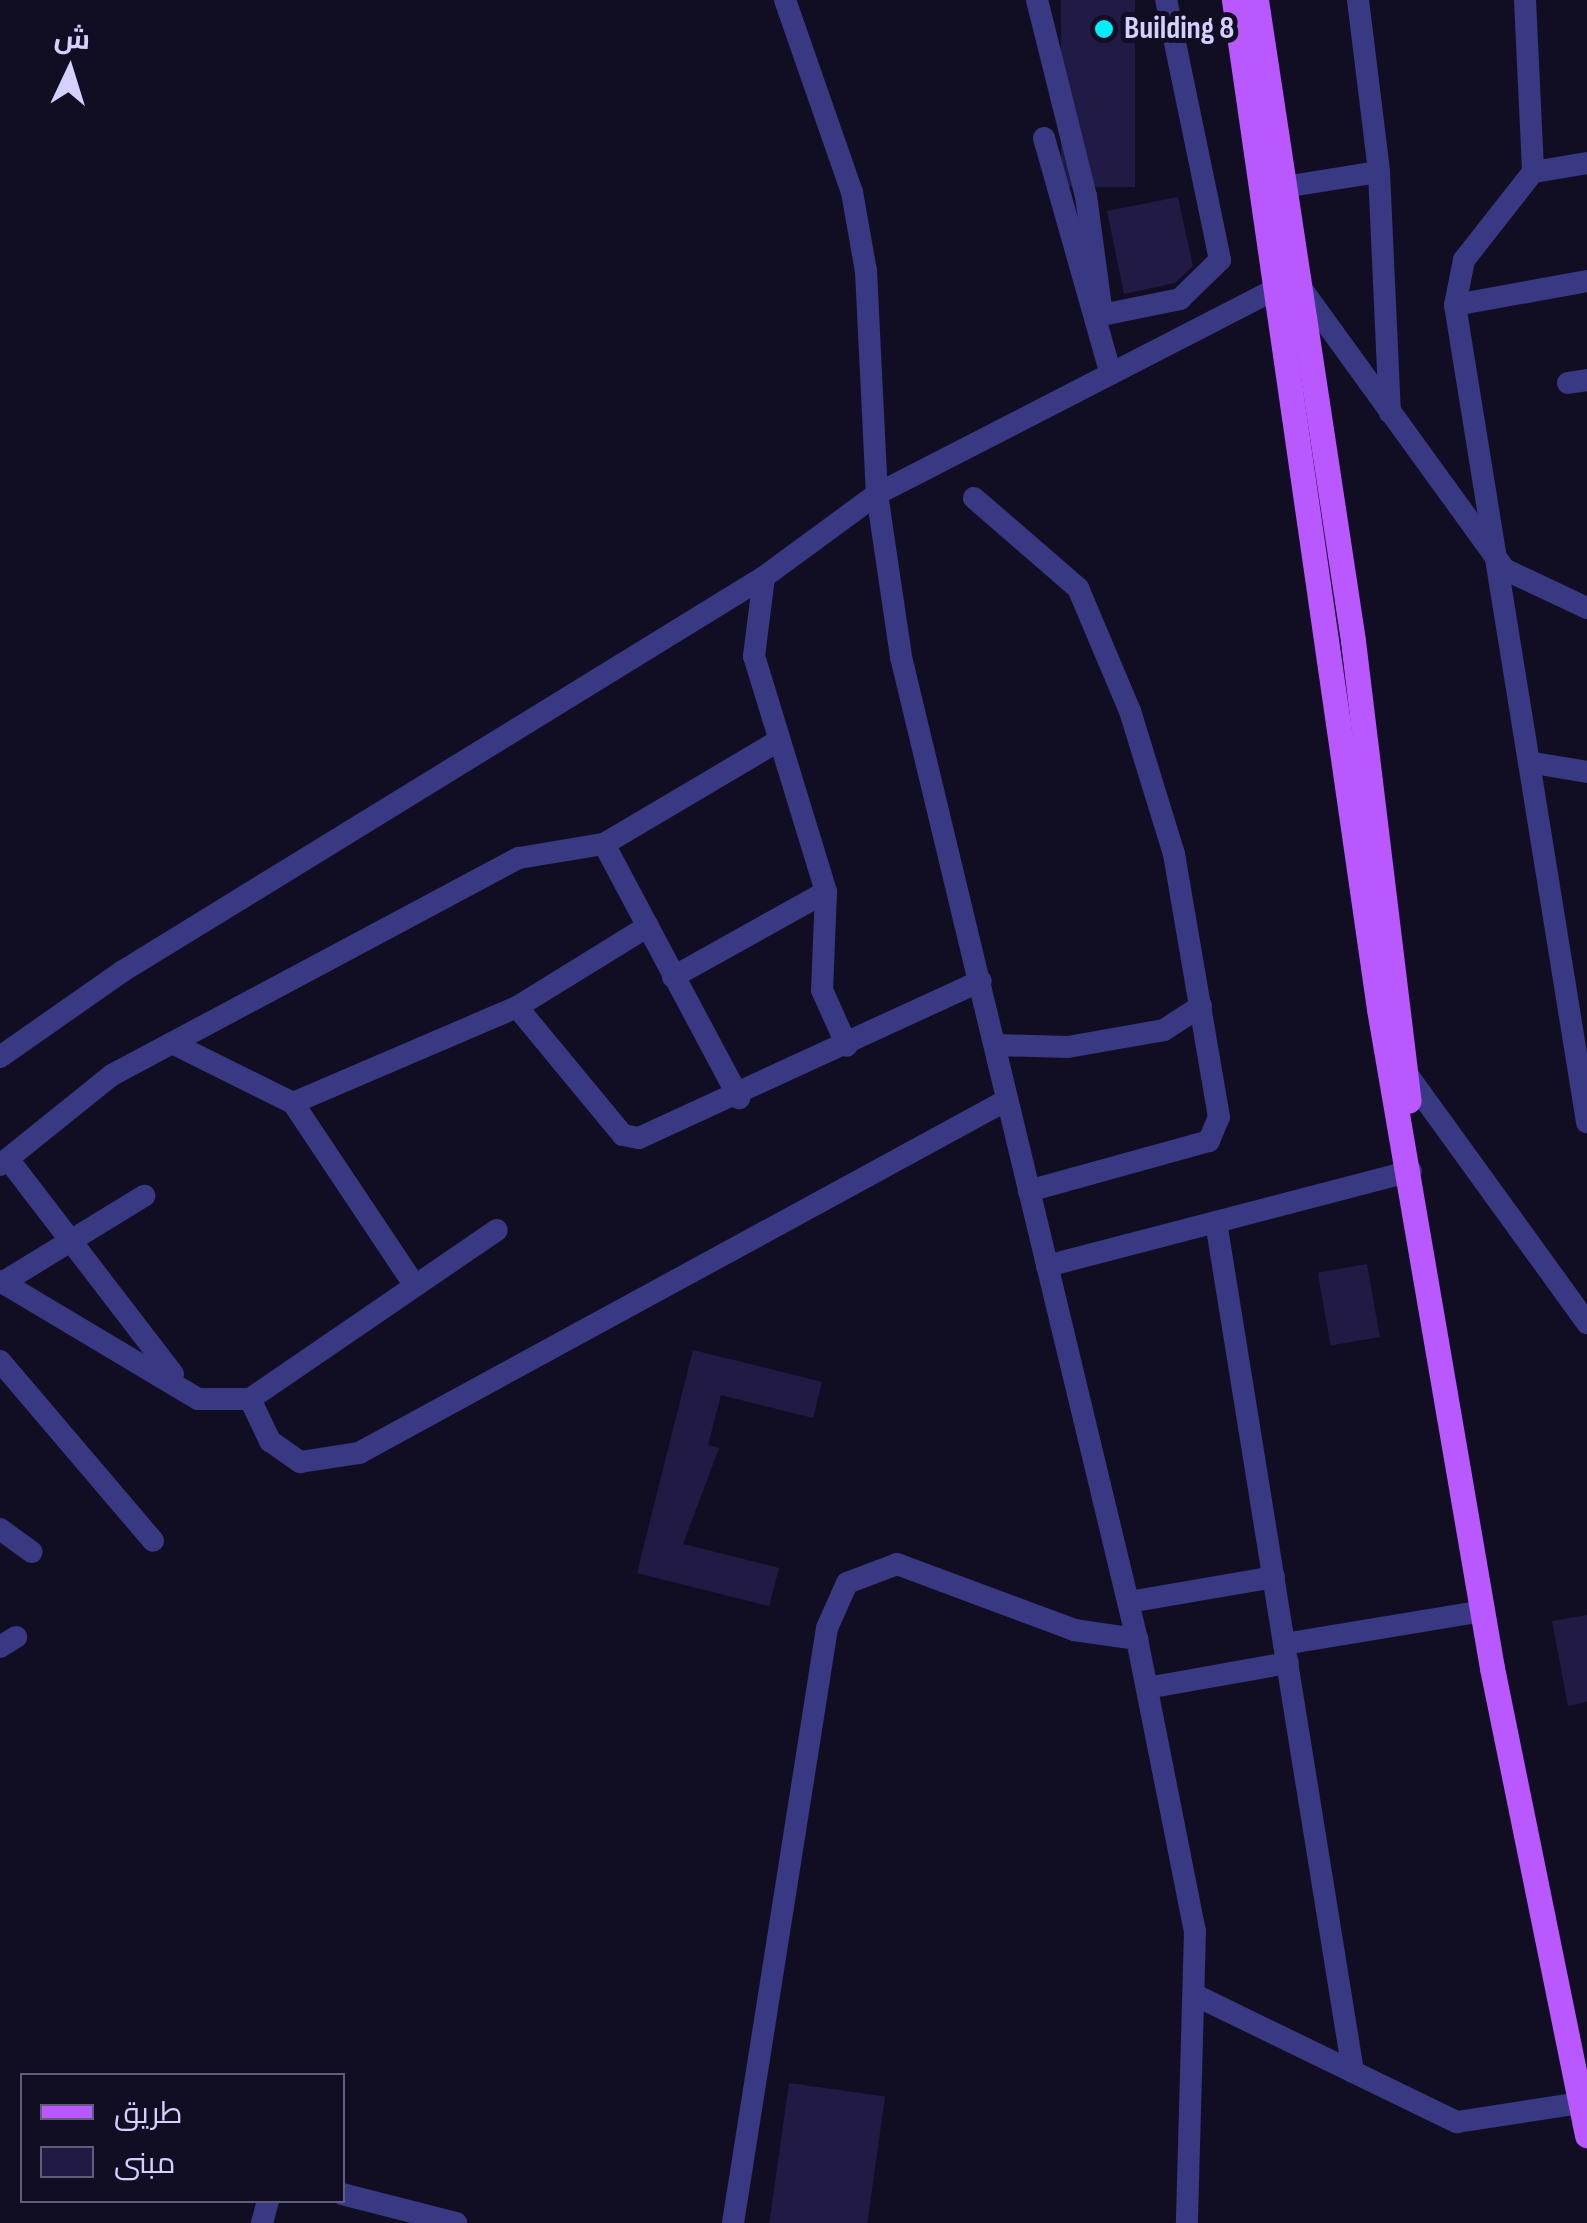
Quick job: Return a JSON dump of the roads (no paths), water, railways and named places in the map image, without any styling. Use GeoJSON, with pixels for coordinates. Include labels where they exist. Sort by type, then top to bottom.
{"type":"FeatureCollection","features":[{"type":"Feature","properties":{"kind":"main road"},"geometry":{"type":"LineString","coordinates":[[1234,0],[1286,287],[1409,1077],[1411,1170]]}},
{"type":"Feature","properties":{"kind":"main road"},"geometry":{"type":"LineString","coordinates":[[1256,0],[1284,187],[1286,287],[1379,1009],[1411,1170],[1482,1612],[1587,2136]]}},
{"type":"Feature","properties":{"kind":"street"},"geometry":{"type":"LineString","coordinates":[[785,0],[852,192],[866,271],[877,494],[926,781],[982,981],[1007,1100],[1138,1639],[1196,1931],[1187,2223]]}},
{"type":"Feature","properties":{"kind":"street"},"geometry":{"type":"LineString","coordinates":[[1037,0],[1086,196],[1102,314],[1180,300],[1220,260],[1166,0]]}},
{"type":"Feature","properties":{"kind":"street"},"geometry":{"type":"LineString","coordinates":[[1358,0],[1378,172],[1390,413]]}},
{"type":"Feature","properties":{"kind":"street"},"geometry":{"type":"LineString","coordinates":[[1524,0],[1533,172],[1464,260],[1455,305],[1490,514],[1504,569],[1579,1033],[1587,1122]]}},
{"type":"Feature","properties":{"kind":"street"},"geometry":{"type":"LineString","coordinates":[[1044,138],[1110,374]]}},
{"type":"Feature","properties":{"kind":"street"},"geometry":{"type":"LineString","coordinates":[[1533,172],[1587,163]]}},
{"type":"Feature","properties":{"kind":"street"},"geometry":{"type":"LineString","coordinates":[[1284,187],[1378,172]]}},
{"type":"Feature","properties":{"kind":"street"},"geometry":{"type":"LineString","coordinates":[[1455,305],[1587,281]]}},
{"type":"Feature","properties":{"kind":"street"},"geometry":{"type":"LineString","coordinates":[[0,1057],[123,971],[764,577],[877,494],[1286,287],[1390,413],[1460,516],[1504,569],[1587,608]]}},
{"type":"Feature","properties":{"kind":"street"},"geometry":{"type":"LineString","coordinates":[[974,498],[1078,588],[1174,854],[1219,1117],[1209,1141],[1029,1190]]}},
{"type":"Feature","properties":{"kind":"street"},"geometry":{"type":"LineString","coordinates":[[1460,516],[1490,514]]}},
{"type":"Feature","properties":{"kind":"street"},"geometry":{"type":"LineString","coordinates":[[764,577],[754,656],[775,743],[826,892],[822,990],[848,1046]]}},
{"type":"Feature","properties":{"kind":"street"},"geometry":{"type":"LineString","coordinates":[[497,1230],[413,1283],[250,1398],[198,1399],[176,1378],[73,1240],[4,1162],[112,1075],[178,1046],[519,858],[604,844],[775,743]]}},
{"type":"Feature","properties":{"kind":"street"},"geometry":{"type":"LineString","coordinates":[[1534,764],[1587,772]]}},
{"type":"Feature","properties":{"kind":"street"},"geometry":{"type":"LineString","coordinates":[[604,844],[739,1098]]}},
{"type":"Feature","properties":{"kind":"street"},"geometry":{"type":"LineString","coordinates":[[673,977],[826,892]]}},
{"type":"Feature","properties":{"kind":"street"},"geometry":{"type":"LineString","coordinates":[[293,1103],[517,1008],[648,926]]}},
{"type":"Feature","properties":{"kind":"street"},"geometry":{"type":"LineString","coordinates":[[517,1008],[622,1135],[673,1130],[982,981]]}},
{"type":"Feature","properties":{"kind":"street"},"geometry":{"type":"LineString","coordinates":[[995,1045],[1068,1047],[1164,1030],[1201,1006]]}},
{"type":"Feature","properties":{"kind":"street"},"geometry":{"type":"LineString","coordinates":[[178,1046],[293,1103],[413,1283]]}},
{"type":"Feature","properties":{"kind":"street"},"geometry":{"type":"LineString","coordinates":[[1409,1077],[1587,1323]]}},
{"type":"Feature","properties":{"kind":"street"},"geometry":{"type":"LineString","coordinates":[[250,1398],[270,1441],[300,1462],[359,1453],[1007,1100]]}},
{"type":"Feature","properties":{"kind":"street"},"geometry":{"type":"LineString","coordinates":[[1047,1266],[1411,1170]]}},
{"type":"Feature","properties":{"kind":"street"},"geometry":{"type":"LineString","coordinates":[[1,1282],[144,1196]]}},
{"type":"Feature","properties":{"kind":"street"},"geometry":{"type":"LineString","coordinates":[[1216,1222],[1353,2072]]}},
{"type":"Feature","properties":{"kind":"street"},"geometry":{"type":"LineString","coordinates":[[1,1282],[176,1378]]}},
{"type":"Feature","properties":{"kind":"street"},"geometry":{"type":"LineString","coordinates":[[0,1361],[153,1542]]}},
{"type":"Feature","properties":{"kind":"street"},"geometry":{"type":"LineString","coordinates":[[0,1529],[32,1552]]}},
{"type":"Feature","properties":{"kind":"street"},"geometry":{"type":"LineString","coordinates":[[732,2223],[827,1628],[847,1583],[897,1564],[1055,1624],[1138,1639]]}},
{"type":"Feature","properties":{"kind":"street"},"geometry":{"type":"LineString","coordinates":[[1128,1602],[1274,1577]]}},
{"type":"Feature","properties":{"kind":"street"},"geometry":{"type":"LineString","coordinates":[[1147,1688],[1482,1612]]}},
{"type":"Feature","properties":{"kind":"street"},"geometry":{"type":"LineString","coordinates":[[1196,1996],[1457,2122],[1580,2102]]}},
{"type":"Feature","properties":{"kind":"street"},"geometry":{"type":"LineString","coordinates":[[345,2195],[456,2223]]}},
{"type":"Feature","properties":{"kind":"place","name":"Building 8"},"geometry":{"type":"Point","coordinates":[1104,29]}}]}
